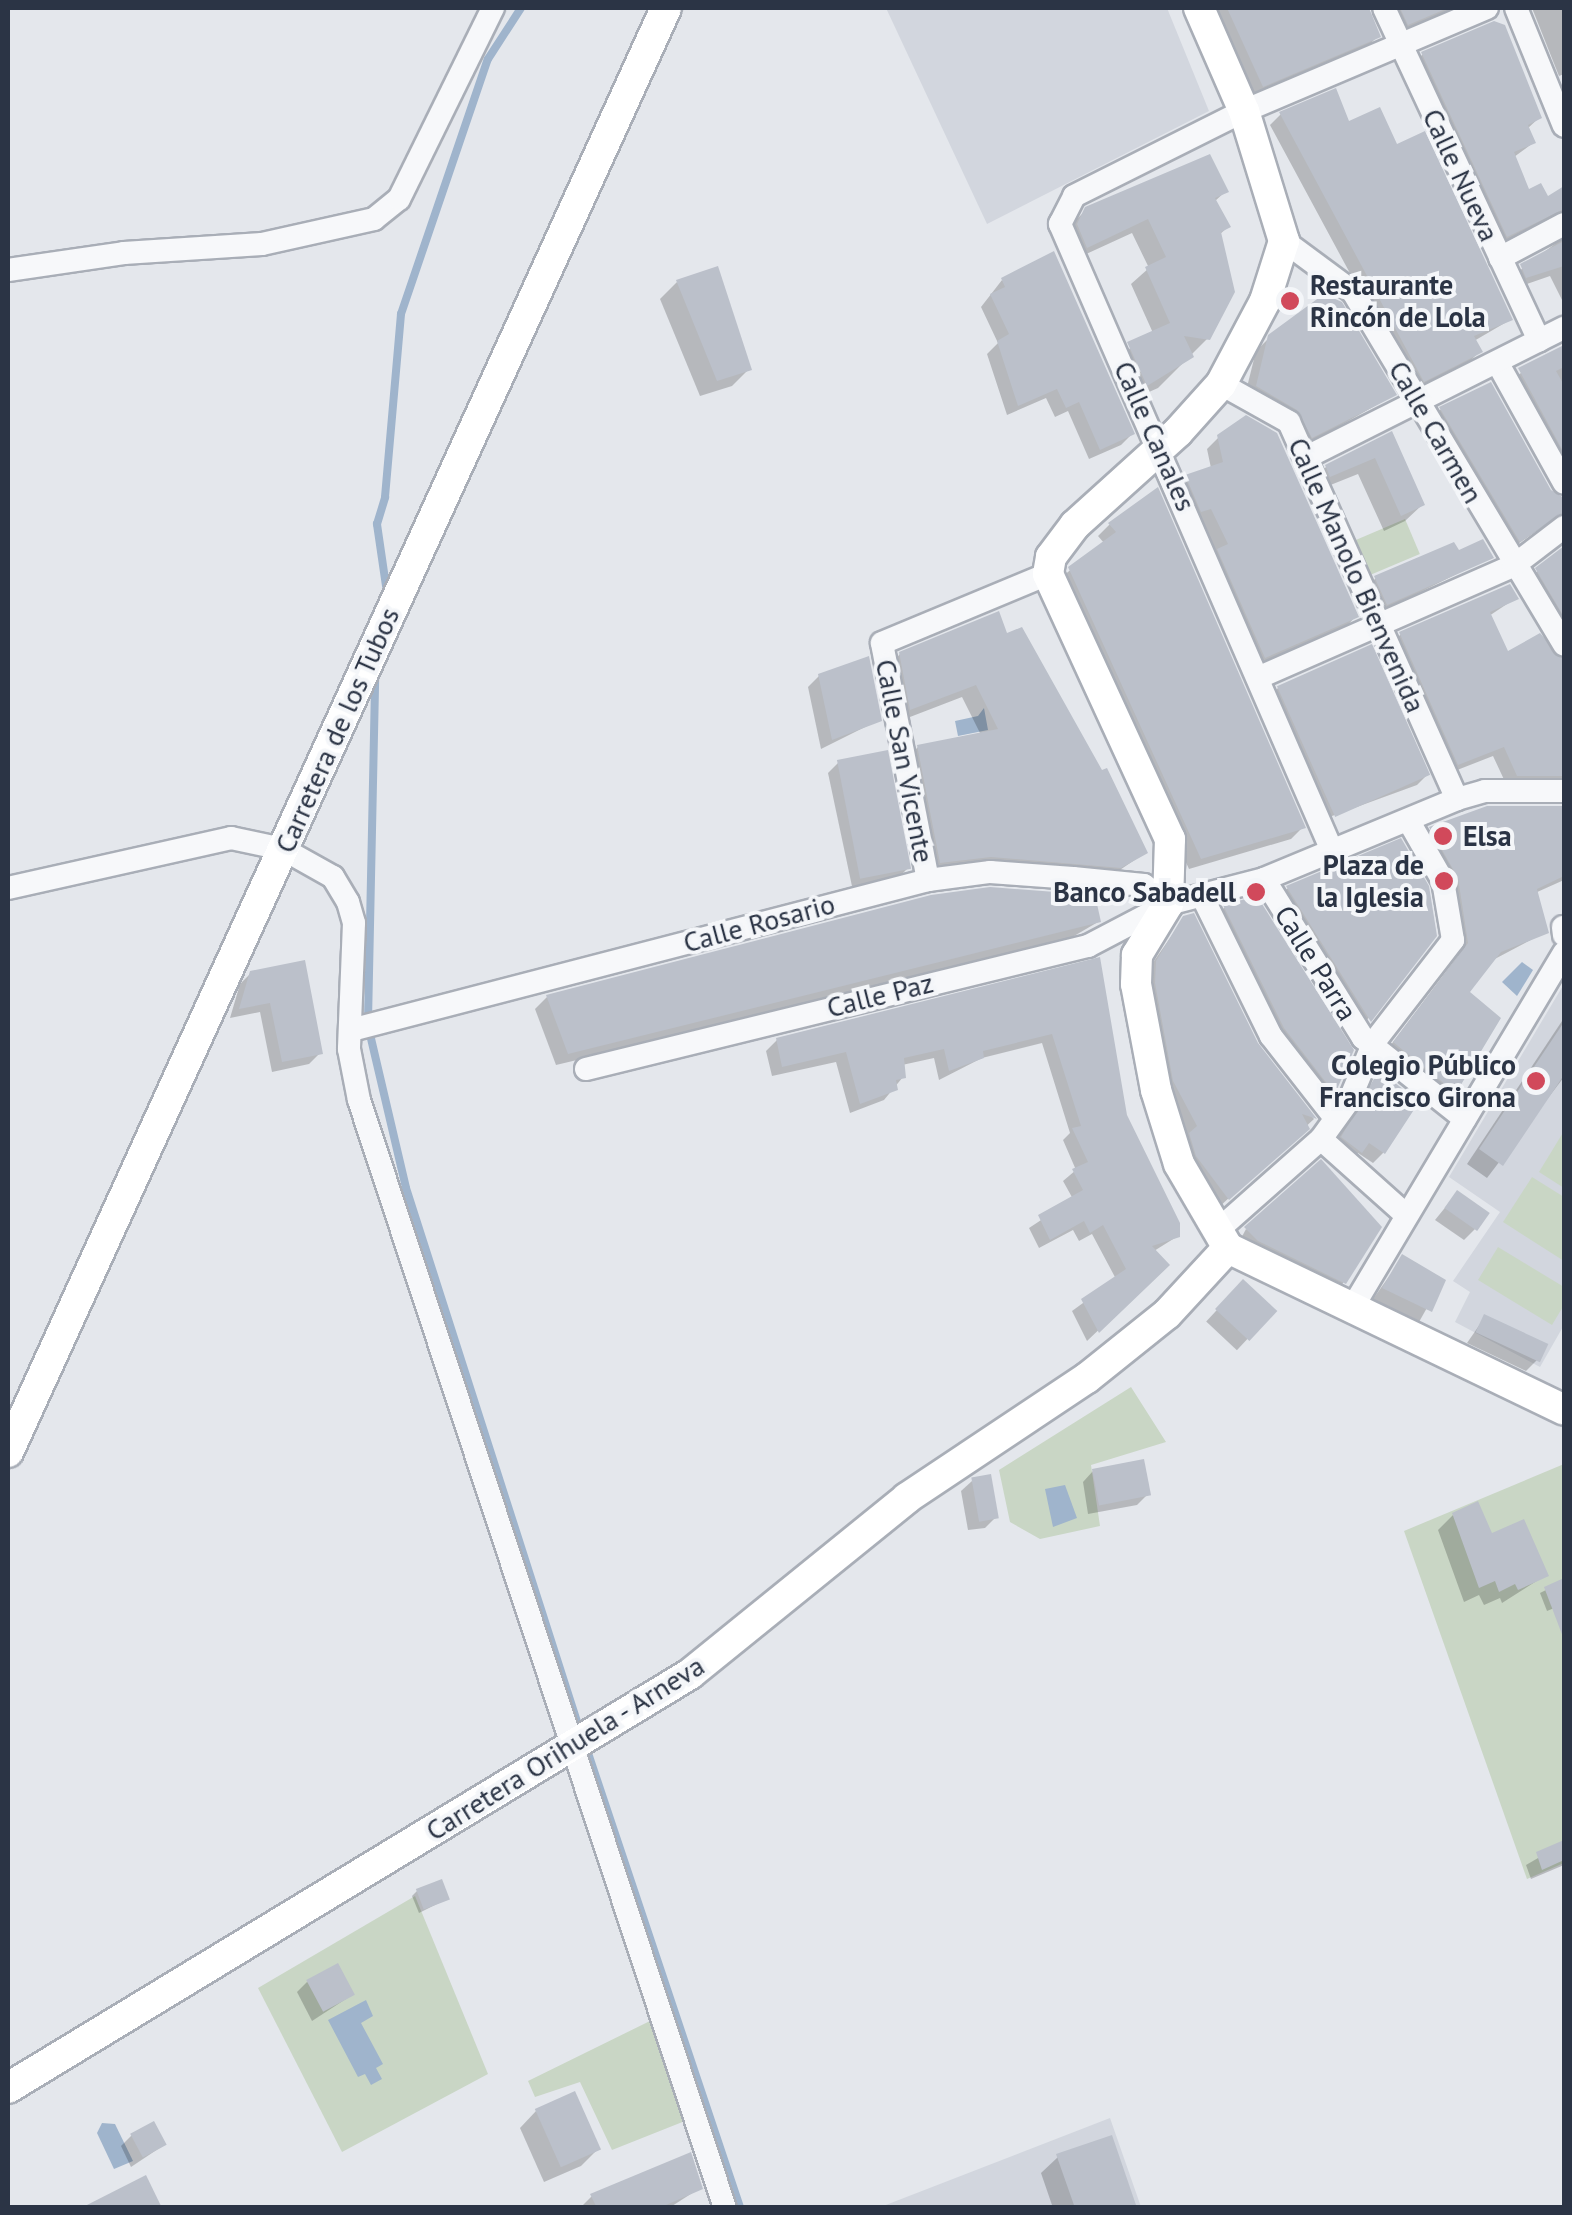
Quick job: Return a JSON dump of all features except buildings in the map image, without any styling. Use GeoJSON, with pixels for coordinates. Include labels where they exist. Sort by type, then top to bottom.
{"type":"FeatureCollection","features":[{"type":"Feature","properties":{"kind":"main road","name":"Carretera de los Tubos"},"geometry":{"type":"LineString","coordinates":[[8,1452],[666,8]]}},
{"type":"Feature","properties":{"kind":"main road"},"geometry":{"type":"LineString","coordinates":[[1199,8],[1244,110],[1284,241],[1258,317],[1221,384],[1162,448],[1074,526],[1051,557],[1048,574],[1170,839],[1168,904],[1147,931],[1136,984],[1156,1090],[1180,1164],[1223,1239],[1564,1410]]}},
{"type":"Feature","properties":{"kind":"main road","name":"Carretera Orihuela - Arneva"},"geometry":{"type":"LineString","coordinates":[[8,2088],[690,1674],[934,1478],[1087,1378],[1167,1314],[1223,1239]]}},
{"type":"Feature","properties":{"kind":"street"},"geometry":{"type":"LineString","coordinates":[[8,270],[124,252],[262,244],[374,220],[407,186],[472,39],[493,8]]}},
{"type":"Feature","properties":{"kind":"street","name":"Calle Nueva"},"geometry":{"type":"LineString","coordinates":[[1384,8],[1539,341]]}},
{"type":"Feature","properties":{"kind":"street","name":"Calle Canales"},"geometry":{"type":"LineString","coordinates":[[1333,852],[1262,676],[1060,224],[1074,196],[1244,110],[1487,8]]}},
{"type":"Feature","properties":{"kind":"street"},"geometry":{"type":"LineString","coordinates":[[1516,8],[1564,126]]}},
{"type":"Feature","properties":{"kind":"street"},"geometry":{"type":"LineString","coordinates":[[1500,258],[1564,224]]}},
{"type":"Feature","properties":{"kind":"street","name":"Calle Carmen"},"geometry":{"type":"LineString","coordinates":[[1284,241],[1353,292],[1513,566],[1564,645]]}},
{"type":"Feature","properties":{"kind":"street"},"geometry":{"type":"LineString","coordinates":[[1304,458],[1564,328]]}},
{"type":"Feature","properties":{"kind":"street"},"geometry":{"type":"LineString","coordinates":[[1496,362],[1564,484]]}},
{"type":"Feature","properties":{"kind":"street","name":"Calle Manolo Bienvenida"},"geometry":{"type":"LineString","coordinates":[[1221,384],[1281,414],[1456,799]]}},
{"type":"Feature","properties":{"kind":"street"},"geometry":{"type":"LineString","coordinates":[[1262,676],[1513,566],[1564,527]]}},
{"type":"Feature","properties":{"kind":"street","name":"Calle San Vicente"},"geometry":{"type":"LineString","coordinates":[[928,880],[882,643],[1048,574]]}},
{"type":"Feature","properties":{"kind":"street","name":"Calle Paz"},"geometry":{"type":"LineString","coordinates":[[586,1069],[1088,946],[1168,904],[1264,879],[1456,799],[1485,792],[1564,791]]}},
{"type":"Feature","properties":{"kind":"street"},"geometry":{"type":"LineString","coordinates":[[1223,1239],[1321,1139],[1336,1118],[1374,1042],[1453,940],[1443,882],[1408,820]]}},
{"type":"Feature","properties":{"kind":"street"},"geometry":{"type":"LineString","coordinates":[[8,888],[231,838],[283,849],[333,877],[348,902],[354,923],[351,1030],[359,1100],[580,1743],[725,2208]]}},
{"type":"Feature","properties":{"kind":"street","name":"Calle Rosario"},"geometry":{"type":"LineString","coordinates":[[351,1030],[928,880],[990,872],[1144,885],[1168,904]]}},
{"type":"Feature","properties":{"kind":"street","name":"Calle Parra"},"geometry":{"type":"LineString","coordinates":[[1264,879],[1363,1038],[1374,1042],[1465,1119]]}},
{"type":"Feature","properties":{"kind":"street"},"geometry":{"type":"LineString","coordinates":[[1202,896],[1253,1006],[1336,1118]]}},
{"type":"Feature","properties":{"kind":"street"},"geometry":{"type":"LineString","coordinates":[[1354,1305],[1564,953]]}},
{"type":"Feature","properties":{"kind":"street"},"geometry":{"type":"LineString","coordinates":[[1321,1139],[1405,1214]]}},
{"type":"Feature","properties":{"kind":"shaded area"},"geometry":{"type":"Polygon","coordinates":[[[886,8],[1167,8],[1209,111],[987,224],[886,8]]]}},
{"type":"Feature","properties":{"kind":"shaded area","name":"Colegio Público Francisco Girona"},"geometry":{"type":"Polygon","coordinates":[[[1564,984],[1564,1325],[1540,1367],[1455,1322],[1470,1292],[1453,1281],[1500,1212],[1449,1177],[1564,984]]]}},
{"type":"Feature","properties":{"kind":"shaded area"},"geometry":{"type":"Polygon","coordinates":[[[1110,2118],[1141,2207],[878,2208],[1110,2118]]]}},
{"type":"Feature","properties":{"kind":"green space"},"geometry":{"type":"Polygon","coordinates":[[[1405,519],[1420,554],[1368,576],[1353,541],[1405,519]]]}},
{"type":"Feature","properties":{"kind":"green space"},"geometry":{"type":"Polygon","coordinates":[[[1564,1131],[1564,1188],[1539,1172],[1564,1131]]]}},
{"type":"Feature","properties":{"kind":"green space"},"geometry":{"type":"Polygon","coordinates":[[[1532,1177],[1564,1197],[1564,1261],[1503,1222],[1532,1177]]]}},
{"type":"Feature","properties":{"kind":"green space"},"geometry":{"type":"Polygon","coordinates":[[[1498,1247],[1564,1287],[1564,1305],[1552,1325],[1478,1280],[1498,1247]]]}},
{"type":"Feature","properties":{"kind":"green space"},"geometry":{"type":"Polygon","coordinates":[[[1131,1387],[1166,1442],[1091,1465],[1100,1526],[1040,1539],[1010,1522],[999,1470],[1131,1387]]]}},
{"type":"Feature","properties":{"kind":"green space"},"geometry":{"type":"Polygon","coordinates":[[[1564,1464],[1564,1863],[1527,1879],[1404,1531],[1564,1464]]]}},
{"type":"Feature","properties":{"kind":"green space"},"geometry":{"type":"Polygon","coordinates":[[[415,1896],[488,2074],[342,2152],[258,1988],[415,1896]]]}},
{"type":"Feature","properties":{"kind":"green space"},"geometry":{"type":"Polygon","coordinates":[[[652,2020],[685,2121],[612,2150],[580,2082],[535,2097],[528,2081],[652,2020]]]}},
{"type":"Feature","properties":{"kind":"water"},"geometry":{"type":"Polygon","coordinates":[[[984,708],[988,730],[958,736],[955,721],[978,716],[984,708]]]}},
{"type":"Feature","properties":{"kind":"water"},"geometry":{"type":"Polygon","coordinates":[[[1522,962],[1533,970],[1517,996],[1502,982],[1522,962]]]}},
{"type":"Feature","properties":{"kind":"water"},"geometry":{"type":"Polygon","coordinates":[[[1065,1485],[1077,1518],[1053,1527],[1045,1489],[1065,1485]]]}},
{"type":"Feature","properties":{"kind":"water"},"geometry":{"type":"Polygon","coordinates":[[[366,2000],[373,2016],[361,2023],[383,2064],[376,2068],[382,2079],[371,2085],[365,2074],[358,2077],[328,2020],[366,2000]]]}},
{"type":"Feature","properties":{"kind":"water"},"geometry":{"type":"Polygon","coordinates":[[[102,2123],[115,2124],[133,2161],[114,2169],[97,2133],[102,2123]]]}},
{"type":"Feature","properties":{"kind":"waterway"},"geometry":{"type":"LineString","coordinates":[[386,586],[377,524],[385,497],[401,314],[488,59],[521,8]]}},
{"type":"Feature","properties":{"kind":"waterway"},"geometry":{"type":"LineString","coordinates":[[368,1021],[375,676]]}},
{"type":"Feature","properties":{"kind":"waterway"},"geometry":{"type":"LineString","coordinates":[[369,1030],[406,1188],[581,1734]]}},
{"type":"Feature","properties":{"kind":"waterway"},"geometry":{"type":"LineString","coordinates":[[586,1747],[740,2208]]}},
{"type":"Feature","properties":{"kind":"place","name":"Restaurante Rincón de Lola"},"geometry":{"type":"Point","coordinates":[1290,301]}},
{"type":"Feature","properties":{"kind":"place","name":"Elsa"},"geometry":{"type":"Point","coordinates":[1443,836]}},
{"type":"Feature","properties":{"kind":"place","name":"Plaza de la Iglesia"},"geometry":{"type":"Point","coordinates":[1444,881]}},
{"type":"Feature","properties":{"kind":"place","name":"Banco Sabadell"},"geometry":{"type":"Point","coordinates":[1256,892]}},
{"type":"Feature","properties":{"kind":"place","name":"Colegio Público Francisco Girona"},"geometry":{"type":"Point","coordinates":[1536,1081]}}]}
